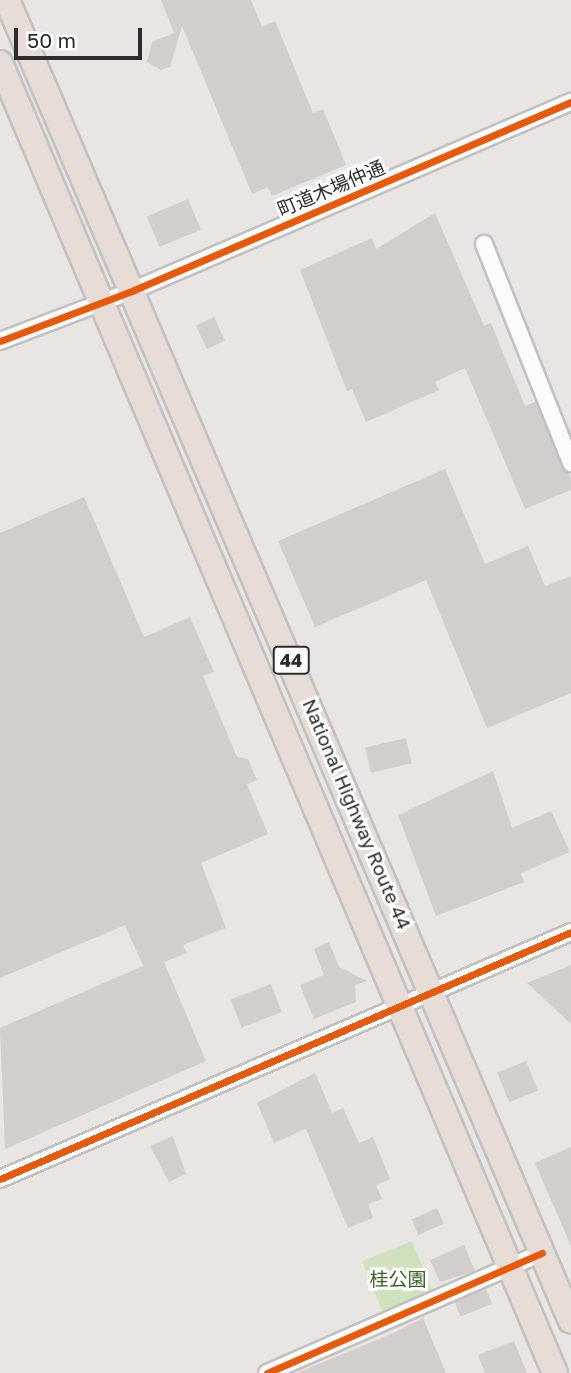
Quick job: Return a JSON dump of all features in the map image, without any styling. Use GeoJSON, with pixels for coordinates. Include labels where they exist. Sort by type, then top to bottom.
{"type":"FeatureCollection","features":[{"type":"Feature","properties":{"kind":"highway","name":"National Highway Route 44"},"geometry":{"type":"LineString","coordinates":[[8,0],[134,290],[571,1321]]}},
{"type":"Feature","properties":{"kind":"highway","name":"National Highway Route 44"},"geometry":{"type":"LineString","coordinates":[[0,63],[555,1373]]}},
{"type":"Feature","properties":{"kind":"highway"},"geometry":{"type":"LineString","coordinates":[[28,127],[57,114]]}},
{"type":"Feature","properties":{"kind":"street","name":"町道木場仲通"},"geometry":{"type":"LineString","coordinates":[[0,341],[103,303],[571,102]]}},
{"type":"Feature","properties":{"kind":"street"},"geometry":{"type":"LineString","coordinates":[[484,244],[571,463]]}},
{"type":"Feature","properties":{"kind":"street"},"geometry":{"type":"LineString","coordinates":[[0,1180],[571,932]]}},
{"type":"Feature","properties":{"kind":"street"},"geometry":{"type":"LineString","coordinates":[[275,1371],[542,1253]]}},
{"type":"Feature","properties":{"kind":"green space","name":"桂公園"},"geometry":{"type":"Polygon","coordinates":[[[412,1241],[434,1296],[384,1316],[362,1261],[412,1241]]]}},
{"type":"Feature","properties":{"kind":"building"},"geometry":{"type":"Polygon","coordinates":[[[161,0],[251,0],[262,27],[275,21],[313,113],[323,109],[346,165],[272,196],[268,187],[252,194],[182,26],[170,67],[160,70],[147,62],[152,42],[174,33],[161,0]]]}},
{"type":"Feature","properties":{"kind":"building"},"geometry":{"type":"Polygon","coordinates":[[[188,199],[201,229],[159,247],[147,217],[188,199]]]}},
{"type":"Feature","properties":{"kind":"building"},"geometry":{"type":"Polygon","coordinates":[[[435,213],[484,326],[491,323],[525,406],[535,402],[571,479],[571,490],[525,509],[465,368],[435,382],[439,390],[366,422],[352,389],[347,391],[300,270],[372,238],[376,249],[435,213]]]}},
{"type":"Feature","properties":{"kind":"building"},"geometry":{"type":"Polygon","coordinates":[[[214,317],[225,341],[207,349],[196,325],[214,317]]]}},
{"type":"Feature","properties":{"kind":"building"},"geometry":{"type":"Polygon","coordinates":[[[445,469],[485,564],[528,546],[545,586],[571,576],[571,693],[487,728],[426,580],[315,627],[278,541],[445,469]]]}},
{"type":"Feature","properties":{"kind":"building"},"geometry":{"type":"Polygon","coordinates":[[[84,497],[144,637],[190,617],[214,672],[203,676],[237,757],[248,759],[257,780],[247,784],[268,834],[201,863],[226,928],[183,945],[187,953],[164,962],[206,1061],[5,1149],[0,1028],[143,966],[125,925],[0,978],[0,533],[84,497]]]}},
{"type":"Feature","properties":{"kind":"building"},"geometry":{"type":"Polygon","coordinates":[[[406,738],[412,763],[371,773],[365,747],[406,738]]]}},
{"type":"Feature","properties":{"kind":"building"},"geometry":{"type":"Polygon","coordinates":[[[493,771],[512,828],[551,811],[570,852],[521,873],[524,882],[436,916],[398,815],[493,771]]]}},
{"type":"Feature","properties":{"kind":"building"},"geometry":{"type":"Polygon","coordinates":[[[329,942],[339,967],[367,981],[355,985],[356,1002],[314,1019],[300,985],[324,975],[314,949],[329,942]]]}},
{"type":"Feature","properties":{"kind":"building"},"geometry":{"type":"Polygon","coordinates":[[[571,965],[571,1024],[527,983],[571,965]]]}},
{"type":"Feature","properties":{"kind":"building"},"geometry":{"type":"Polygon","coordinates":[[[271,984],[282,1012],[242,1027],[231,999],[271,984]]]}},
{"type":"Feature","properties":{"kind":"building"},"geometry":{"type":"Polygon","coordinates":[[[526,1061],[538,1091],[509,1102],[497,1073],[526,1061]]]}},
{"type":"Feature","properties":{"kind":"building"},"geometry":{"type":"Polygon","coordinates":[[[315,1073],[332,1113],[343,1108],[359,1143],[373,1137],[390,1179],[376,1185],[382,1199],[368,1204],[373,1218],[348,1228],[306,1129],[274,1143],[257,1103],[315,1073]]]}},
{"type":"Feature","properties":{"kind":"building"},"geometry":{"type":"Polygon","coordinates":[[[173,1136],[186,1174],[169,1182],[150,1146],[173,1136]]]}},
{"type":"Feature","properties":{"kind":"building"},"geometry":{"type":"Polygon","coordinates":[[[571,1147],[571,1246],[535,1163],[571,1147]]]}},
{"type":"Feature","properties":{"kind":"building"},"geometry":{"type":"Polygon","coordinates":[[[437,1208],[444,1224],[418,1235],[411,1219],[437,1208]]]}},
{"type":"Feature","properties":{"kind":"building"},"geometry":{"type":"Polygon","coordinates":[[[464,1245],[475,1271],[440,1282],[430,1260],[464,1245]]]}},
{"type":"Feature","properties":{"kind":"building"},"geometry":{"type":"Polygon","coordinates":[[[486,1289],[492,1304],[460,1317],[454,1302],[486,1289]]]}},
{"type":"Feature","properties":{"kind":"building"},"geometry":{"type":"Polygon","coordinates":[[[423,1318],[446,1373],[297,1373],[391,1334],[423,1318]]]}},
{"type":"Feature","properties":{"kind":"building"},"geometry":{"type":"Polygon","coordinates":[[[514,1341],[527,1373],[485,1373],[478,1355],[514,1341]]]}},
{"type":"Feature","properties":{"kind":"cycle path"},"geometry":{"type":"LineString","coordinates":[[0,341],[134,290],[571,102]]}},
{"type":"Feature","properties":{"kind":"cycle path"},"geometry":{"type":"LineString","coordinates":[[0,1179],[571,932]]}},
{"type":"Feature","properties":{"kind":"cycle path"},"geometry":{"type":"LineString","coordinates":[[267,1373],[542,1253]]}}]}
